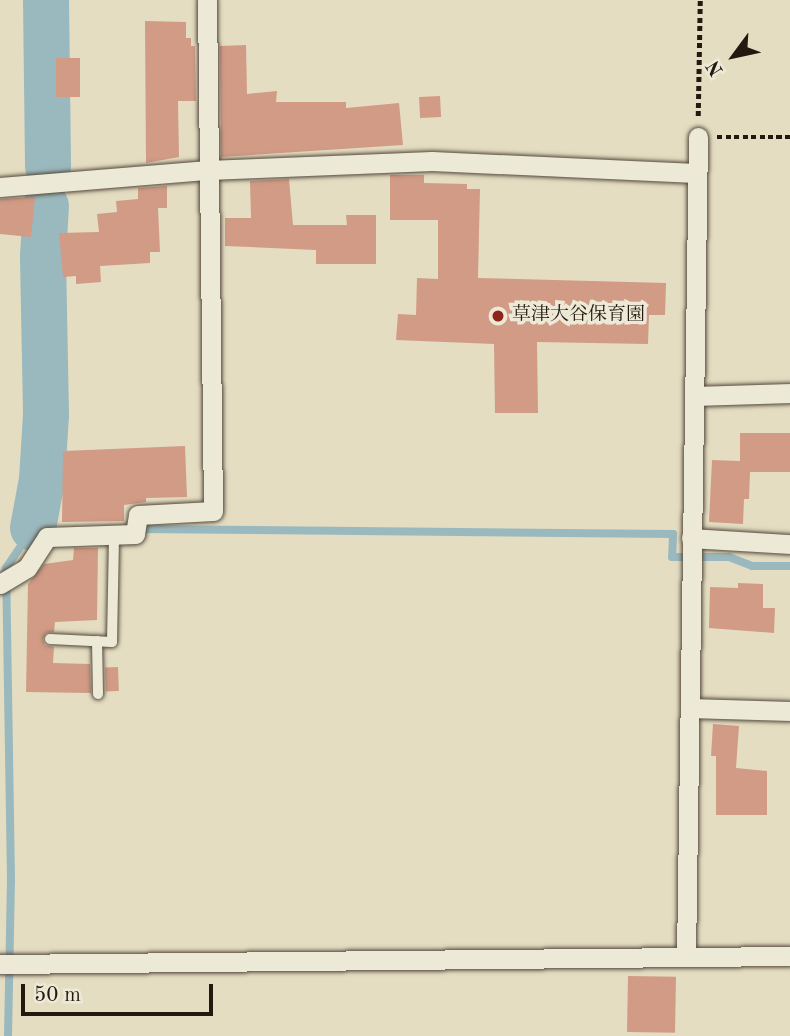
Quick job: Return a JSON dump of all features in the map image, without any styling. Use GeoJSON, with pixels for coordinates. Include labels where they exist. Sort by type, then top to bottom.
{"type":"FeatureCollection","features":[{"type":"Feature","properties":{"kind":"street"},"geometry":{"type":"LineString","coordinates":[[0,583],[27,568],[47,537],[135,534],[138,515],[213,511],[207,0]]}},
{"type":"Feature","properties":{"kind":"street"},"geometry":{"type":"LineString","coordinates":[[686,957],[698,137]]}},
{"type":"Feature","properties":{"kind":"street"},"geometry":{"type":"LineString","coordinates":[[0,187],[208,170],[432,161],[696,173]]}},
{"type":"Feature","properties":{"kind":"street"},"geometry":{"type":"LineString","coordinates":[[695,396],[790,393]]}},
{"type":"Feature","properties":{"kind":"street"},"geometry":{"type":"LineString","coordinates":[[691,538],[790,544]]}},
{"type":"Feature","properties":{"kind":"street"},"geometry":{"type":"LineString","coordinates":[[690,708],[790,711]]}},
{"type":"Feature","properties":{"kind":"street"},"geometry":{"type":"LineString","coordinates":[[0,964],[790,956]]}},
{"type":"Feature","properties":{"kind":"lane"},"geometry":{"type":"LineString","coordinates":[[50,639],[112,642],[114,536]]}},
{"type":"Feature","properties":{"kind":"lane"},"geometry":{"type":"LineString","coordinates":[[97,641],[98,694]]}},
{"type":"Feature","properties":{"kind":"path"},"geometry":{"type":"LineString","coordinates":[[699,0],[698,137],[790,137]]}},
{"type":"Feature","properties":{"kind":"building"},"geometry":{"type":"Polygon","coordinates":[[[145,21],[186,22],[186,38],[191,38],[191,46],[195,46],[196,101],[178,101],[179,157],[146,163],[145,21]]]}},
{"type":"Feature","properties":{"kind":"building"},"geometry":{"type":"Polygon","coordinates":[[[246,45],[247,94],[277,91],[276,102],[346,102],[346,108],[399,103],[403,145],[221,157],[220,46],[246,45]]]}},
{"type":"Feature","properties":{"kind":"building"},"geometry":{"type":"Polygon","coordinates":[[[56,58],[80,58],[80,97],[56,97],[56,58]]]}},
{"type":"Feature","properties":{"kind":"building"},"geometry":{"type":"Polygon","coordinates":[[[440,96],[441,117],[420,118],[419,97],[440,96]]]}},
{"type":"Feature","properties":{"kind":"building"},"geometry":{"type":"Polygon","coordinates":[[[390,175],[424,175],[424,183],[467,184],[467,189],[480,189],[478,278],[666,283],[665,315],[649,315],[648,344],[537,342],[538,413],[495,413],[494,344],[396,340],[398,314],[416,315],[417,278],[438,279],[438,220],[390,220],[390,175]]]}},
{"type":"Feature","properties":{"kind":"building"},"geometry":{"type":"Polygon","coordinates":[[[289,179],[293,225],[347,225],[346,215],[376,215],[376,264],[316,264],[316,250],[225,246],[225,218],[251,218],[250,181],[289,179]]]}},
{"type":"Feature","properties":{"kind":"building"},"geometry":{"type":"Polygon","coordinates":[[[167,186],[167,208],[158,208],[160,252],[150,252],[150,263],[100,266],[101,282],[76,284],[76,276],[63,277],[59,233],[99,232],[97,214],[117,212],[116,201],[138,199],[138,188],[167,186]]]}},
{"type":"Feature","properties":{"kind":"building"},"geometry":{"type":"Polygon","coordinates":[[[35,197],[31,237],[0,234],[0,199],[35,197]]]}},
{"type":"Feature","properties":{"kind":"building"},"geometry":{"type":"Polygon","coordinates":[[[740,433],[790,433],[790,472],[750,472],[749,499],[744,499],[743,524],[709,522],[712,460],[740,461],[740,433]]]}},
{"type":"Feature","properties":{"kind":"building"},"geometry":{"type":"Polygon","coordinates":[[[185,446],[187,497],[146,498],[146,502],[124,505],[124,521],[62,522],[63,451],[185,446]]]}},
{"type":"Feature","properties":{"kind":"building"},"geometry":{"type":"Polygon","coordinates":[[[74,548],[98,548],[97,620],[55,622],[54,632],[46,633],[43,639],[45,645],[54,647],[53,663],[90,664],[91,693],[26,692],[28,584],[44,564],[73,560],[74,548]]]}},
{"type":"Feature","properties":{"kind":"building"},"geometry":{"type":"Polygon","coordinates":[[[738,583],[763,584],[763,608],[775,608],[774,633],[709,628],[710,587],[738,588],[738,583]]]}},
{"type":"Feature","properties":{"kind":"building"},"geometry":{"type":"Polygon","coordinates":[[[105,667],[118,667],[119,691],[106,691],[105,667]]]}},
{"type":"Feature","properties":{"kind":"building"},"geometry":{"type":"Polygon","coordinates":[[[713,724],[739,726],[736,768],[767,771],[767,815],[716,815],[716,756],[711,756],[713,724]]]}},
{"type":"Feature","properties":{"kind":"building"},"geometry":{"type":"Polygon","coordinates":[[[628,976],[676,977],[675,1033],[627,1032],[628,976]]]}},
{"type":"Feature","properties":{"kind":"waterway"},"geometry":{"type":"LineString","coordinates":[[46,0],[48,167]]}},
{"type":"Feature","properties":{"kind":"waterway"},"geometry":{"type":"LineString","coordinates":[[33,528],[42,480],[46,414],[43,256],[46,206]]}},
{"type":"Feature","properties":{"kind":"waterway"},"geometry":{"type":"LineString","coordinates":[[8,1036],[11,880],[6,568],[33,528],[53,529]]}},
{"type":"Feature","properties":{"kind":"waterway"},"geometry":{"type":"LineString","coordinates":[[136,529],[673,534],[672,557],[729,557],[752,566],[790,566]]}},
{"type":"Feature","properties":{"kind":"place","name":"草津大谷保育園"},"geometry":{"type":"Point","coordinates":[498,316]}}]}
